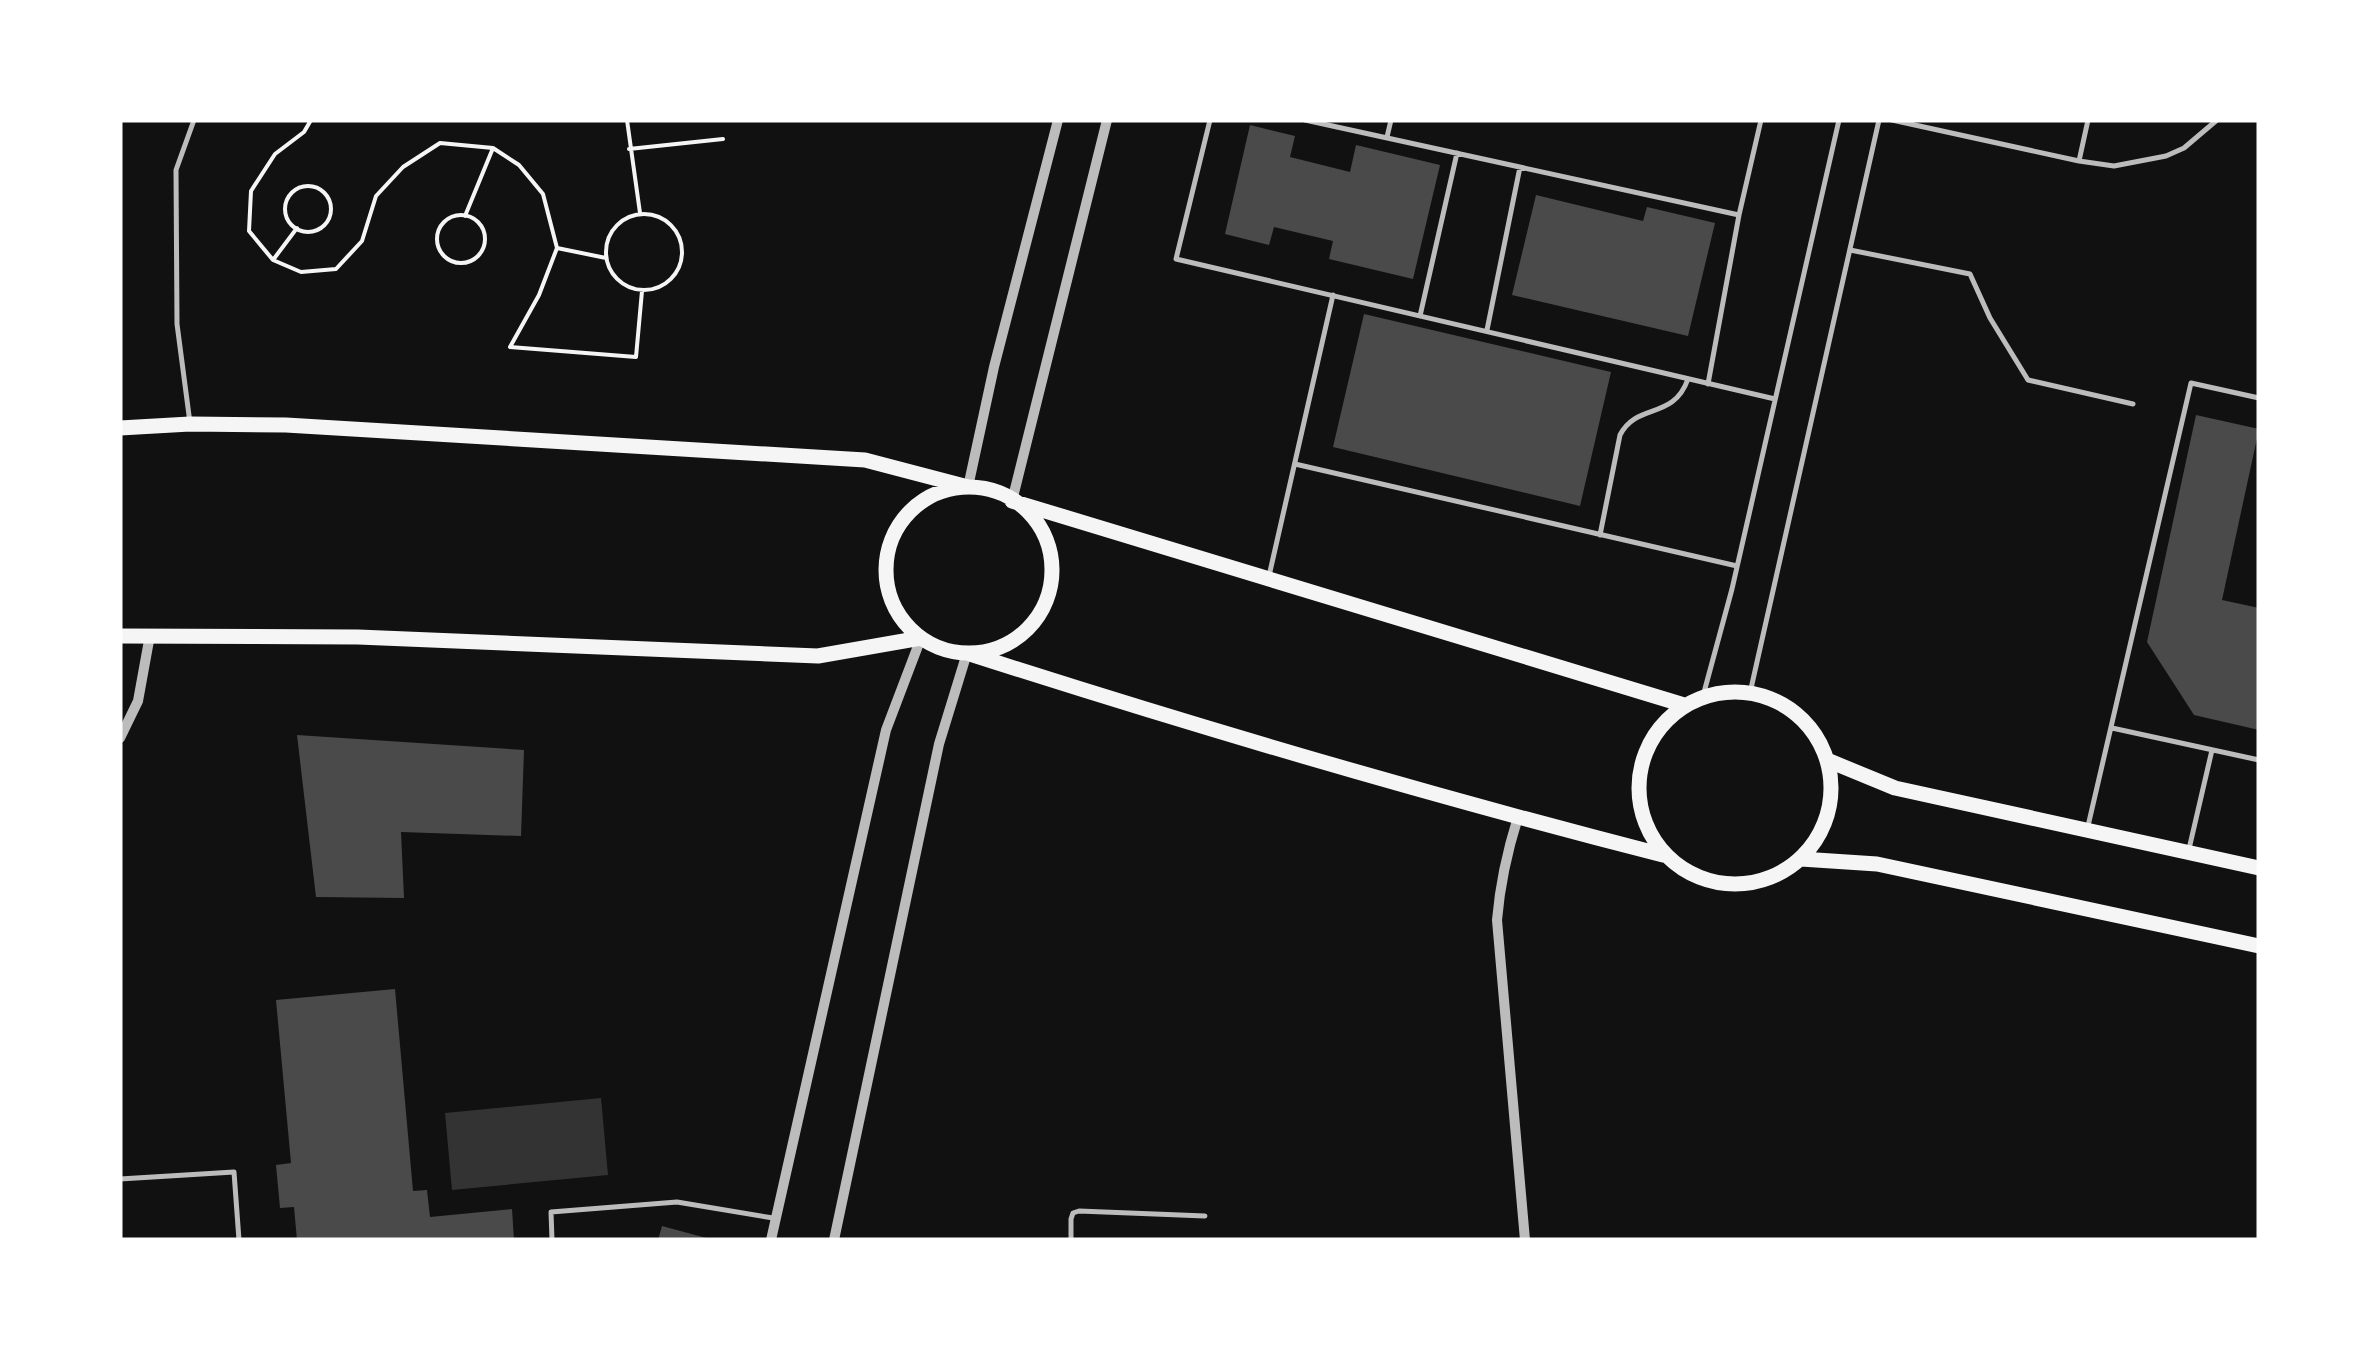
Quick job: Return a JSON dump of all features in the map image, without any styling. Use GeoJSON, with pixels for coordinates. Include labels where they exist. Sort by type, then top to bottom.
{"type":"FeatureCollection","features":[{"type":"Feature","properties":{"kind":"main road"},"geometry":{"type":"LineString","coordinates":[[120,428],[190,424],[367,428],[865,460],[968,488]]}},
{"type":"Feature","properties":{"kind":"main road"},"geometry":{"type":"LineString","coordinates":[[974,486],[1012,500],[1024,507],[1041,528],[1050,554],[1051,582],[1043,608],[1027,630],[1004,646],[978,654],[950,652],[921,638],[904,624],[890,600],[885,572],[889,545],[902,520],[922,501],[947,489],[974,486]]}},
{"type":"Feature","properties":{"kind":"main road"},"geometry":{"type":"LineString","coordinates":[[1012,500],[1684,705]]}},
{"type":"Feature","properties":{"kind":"main road"},"geometry":{"type":"LineString","coordinates":[[120,636],[358,637],[818,656],[921,638]]}},
{"type":"Feature","properties":{"kind":"main road"},"geometry":{"type":"LineString","coordinates":[[967,653],[1518,817],[1664,854],[1696,876],[1724,884],[1751,883],[1778,875],[1800,859],[1822,830],[1831,796],[1827,760],[1815,733],[1795,711],[1769,697],[1736,690],[1704,696],[1684,705],[1664,722],[1641,767],[1639,792],[1644,818],[1664,854]]}},
{"type":"Feature","properties":{"kind":"main road"},"geometry":{"type":"LineString","coordinates":[[1827,760],[1895,788],[2259,868]]}},
{"type":"Feature","properties":{"kind":"main road"},"geometry":{"type":"LineString","coordinates":[[1800,859],[1877,864],[2259,946]]}},
{"type":"Feature","properties":{"kind":"street"},"geometry":{"type":"LineString","coordinates":[[968,488],[994,367],[1058,120]]}},
{"type":"Feature","properties":{"kind":"street"},"geometry":{"type":"LineString","coordinates":[[1012,500],[1107,120]]}},
{"type":"Feature","properties":{"kind":"street"},"geometry":{"type":"LineString","coordinates":[[120,738],[138,701],[150,635]]}},
{"type":"Feature","properties":{"kind":"street"},"geometry":{"type":"LineString","coordinates":[[772,1240],[886,730],[921,638]]}},
{"type":"Feature","properties":{"kind":"street"},"geometry":{"type":"LineString","coordinates":[[834,1240],[939,744],[967,653]]}},
{"type":"Feature","properties":{"kind":"street"},"geometry":{"type":"LineString","coordinates":[[1518,817],[1502,871],[1497,920],[1525,1240]]}},
{"type":"Feature","properties":{"kind":"lane"},"geometry":{"type":"LineString","coordinates":[[190,424],[177,324],[176,170],[194,120]]}},
{"type":"Feature","properties":{"kind":"lane"},"geometry":{"type":"LineString","coordinates":[[1210,120],[1176,259],[1775,400]]}},
{"type":"Feature","properties":{"kind":"lane"},"geometry":{"type":"LineString","coordinates":[[1305,120],[1739,215]]}},
{"type":"Feature","properties":{"kind":"lane"},"geometry":{"type":"LineString","coordinates":[[1386,138],[1391,120]]}},
{"type":"Feature","properties":{"kind":"lane"},"geometry":{"type":"LineString","coordinates":[[1708,384],[1760,120]]}},
{"type":"Feature","properties":{"kind":"lane"},"geometry":{"type":"LineString","coordinates":[[1704,696],[1839,120]]}},
{"type":"Feature","properties":{"kind":"lane"},"geometry":{"type":"LineString","coordinates":[[1750,693],[1879,120]]}},
{"type":"Feature","properties":{"kind":"lane"},"geometry":{"type":"LineString","coordinates":[[1892,120],[2114,166],[2166,156],[2184,148],[2218,120]]}},
{"type":"Feature","properties":{"kind":"lane"},"geometry":{"type":"LineString","coordinates":[[2079,161],[2088,120]]}},
{"type":"Feature","properties":{"kind":"lane"},"geometry":{"type":"LineString","coordinates":[[1420,316],[1457,153]]}},
{"type":"Feature","properties":{"kind":"lane"},"geometry":{"type":"LineString","coordinates":[[1486,331],[1520,167]]}},
{"type":"Feature","properties":{"kind":"lane"},"geometry":{"type":"LineString","coordinates":[[1850,250],[1970,274],[1990,318],[2028,380],[2133,404]]}},
{"type":"Feature","properties":{"kind":"lane"},"geometry":{"type":"LineString","coordinates":[[1268,579],[1334,296]]}},
{"type":"Feature","properties":{"kind":"lane"},"geometry":{"type":"LineString","coordinates":[[1600,536],[1620,435],[1626,423],[1676,401],[1688,379]]}},
{"type":"Feature","properties":{"kind":"lane"},"geometry":{"type":"LineString","coordinates":[[2088,829],[2190,383],[2259,398]]}},
{"type":"Feature","properties":{"kind":"lane"},"geometry":{"type":"LineString","coordinates":[[1296,464],[1737,566]]}},
{"type":"Feature","properties":{"kind":"lane"},"geometry":{"type":"LineString","coordinates":[[2112,728],[2259,760]]}},
{"type":"Feature","properties":{"kind":"lane"},"geometry":{"type":"LineString","coordinates":[[2188,852],[2212,750]]}},
{"type":"Feature","properties":{"kind":"lane"},"geometry":{"type":"LineString","coordinates":[[120,1179],[234,1172],[239,1240]]}},
{"type":"Feature","properties":{"kind":"lane"},"geometry":{"type":"LineString","coordinates":[[552,1240],[551,1212],[677,1202],[776,1218]]}},
{"type":"Feature","properties":{"kind":"lane"},"geometry":{"type":"LineString","coordinates":[[1071,1240],[1070,1219],[1079,1211],[1205,1216]]}},
{"type":"Feature","properties":{"kind":"path"},"geometry":{"type":"LineString","coordinates":[[311,120],[304,132],[275,154],[251,191],[249,231],[273,260],[302,272],[336,269],[362,241],[376,196],[402,167],[440,143],[493,148],[518,165],[543,194],[556,248],[539,295],[510,347],[636,356],[642,291]]}},
{"type":"Feature","properties":{"kind":"path"},"geometry":{"type":"LineString","coordinates":[[627,120],[640,214]]}},
{"type":"Feature","properties":{"kind":"path"},"geometry":{"type":"LineString","coordinates":[[629,148],[722,139]]}},
{"type":"Feature","properties":{"kind":"path"},"geometry":{"type":"LineString","coordinates":[[465,216],[493,148]]}},
{"type":"Feature","properties":{"kind":"path"},"geometry":{"type":"LineString","coordinates":[[306,186],[320,189],[330,202],[330,217],[319,229],[297,228],[286,211],[289,197],[306,186]]}},
{"type":"Feature","properties":{"kind":"path"},"geometry":{"type":"LineString","coordinates":[[640,214],[653,214],[664,220],[680,239],[682,252],[675,275],[655,290],[629,288],[618,281],[606,258],[606,245],[618,223],[640,214]]}},
{"type":"Feature","properties":{"kind":"path"},"geometry":{"type":"LineString","coordinates":[[465,216],[483,230],[484,246],[476,259],[453,262],[442,252],[438,237],[444,223],[465,216]]}},
{"type":"Feature","properties":{"kind":"path"},"geometry":{"type":"LineString","coordinates":[[273,260],[297,228]]}},
{"type":"Feature","properties":{"kind":"path"},"geometry":{"type":"LineString","coordinates":[[556,248],[606,258]]}},
{"type":"Feature","properties":{"kind":"shaded area"},"geometry":{"type":"Polygon","coordinates":[[[601,1098],[608,1175],[452,1190],[445,1113],[601,1098]]]}},
{"type":"Feature","properties":{"kind":"building"},"geometry":{"type":"Polygon","coordinates":[[[1250,125],[1295,136],[1290,157],[1350,172],[1356,145],[1440,165],[1413,279],[1329,259],[1333,241],[1274,227],[1269,245],[1225,234],[1250,125]]]}},
{"type":"Feature","properties":{"kind":"building"},"geometry":{"type":"Polygon","coordinates":[[[1536,195],[1643,221],[1647,207],[1715,223],[1688,336],[1512,295],[1536,195]]]}},
{"type":"Feature","properties":{"kind":"building"},"geometry":{"type":"Polygon","coordinates":[[[1364,314],[1611,372],[1580,506],[1333,447],[1364,314]]]}},
{"type":"Feature","properties":{"kind":"building"},"geometry":{"type":"Polygon","coordinates":[[[2196,415],[2259,429],[2222,600],[2259,608],[2259,730],[2194,715],[2147,642],[2196,415]]]}},
{"type":"Feature","properties":{"kind":"building"},"geometry":{"type":"Polygon","coordinates":[[[297,735],[524,750],[521,836],[401,832],[404,898],[316,897],[297,735]]]}},
{"type":"Feature","properties":{"kind":"building"},"geometry":{"type":"Polygon","coordinates":[[[395,989],[413,1191],[427,1190],[430,1217],[512,1209],[514,1240],[297,1240],[294,1207],[280,1208],[276,1165],[291,1163],[276,1000],[395,989]]]}},
{"type":"Feature","properties":{"kind":"building"},"geometry":{"type":"Polygon","coordinates":[[[662,1226],[710,1239],[710,1240],[658,1240],[662,1226]]]}}]}
